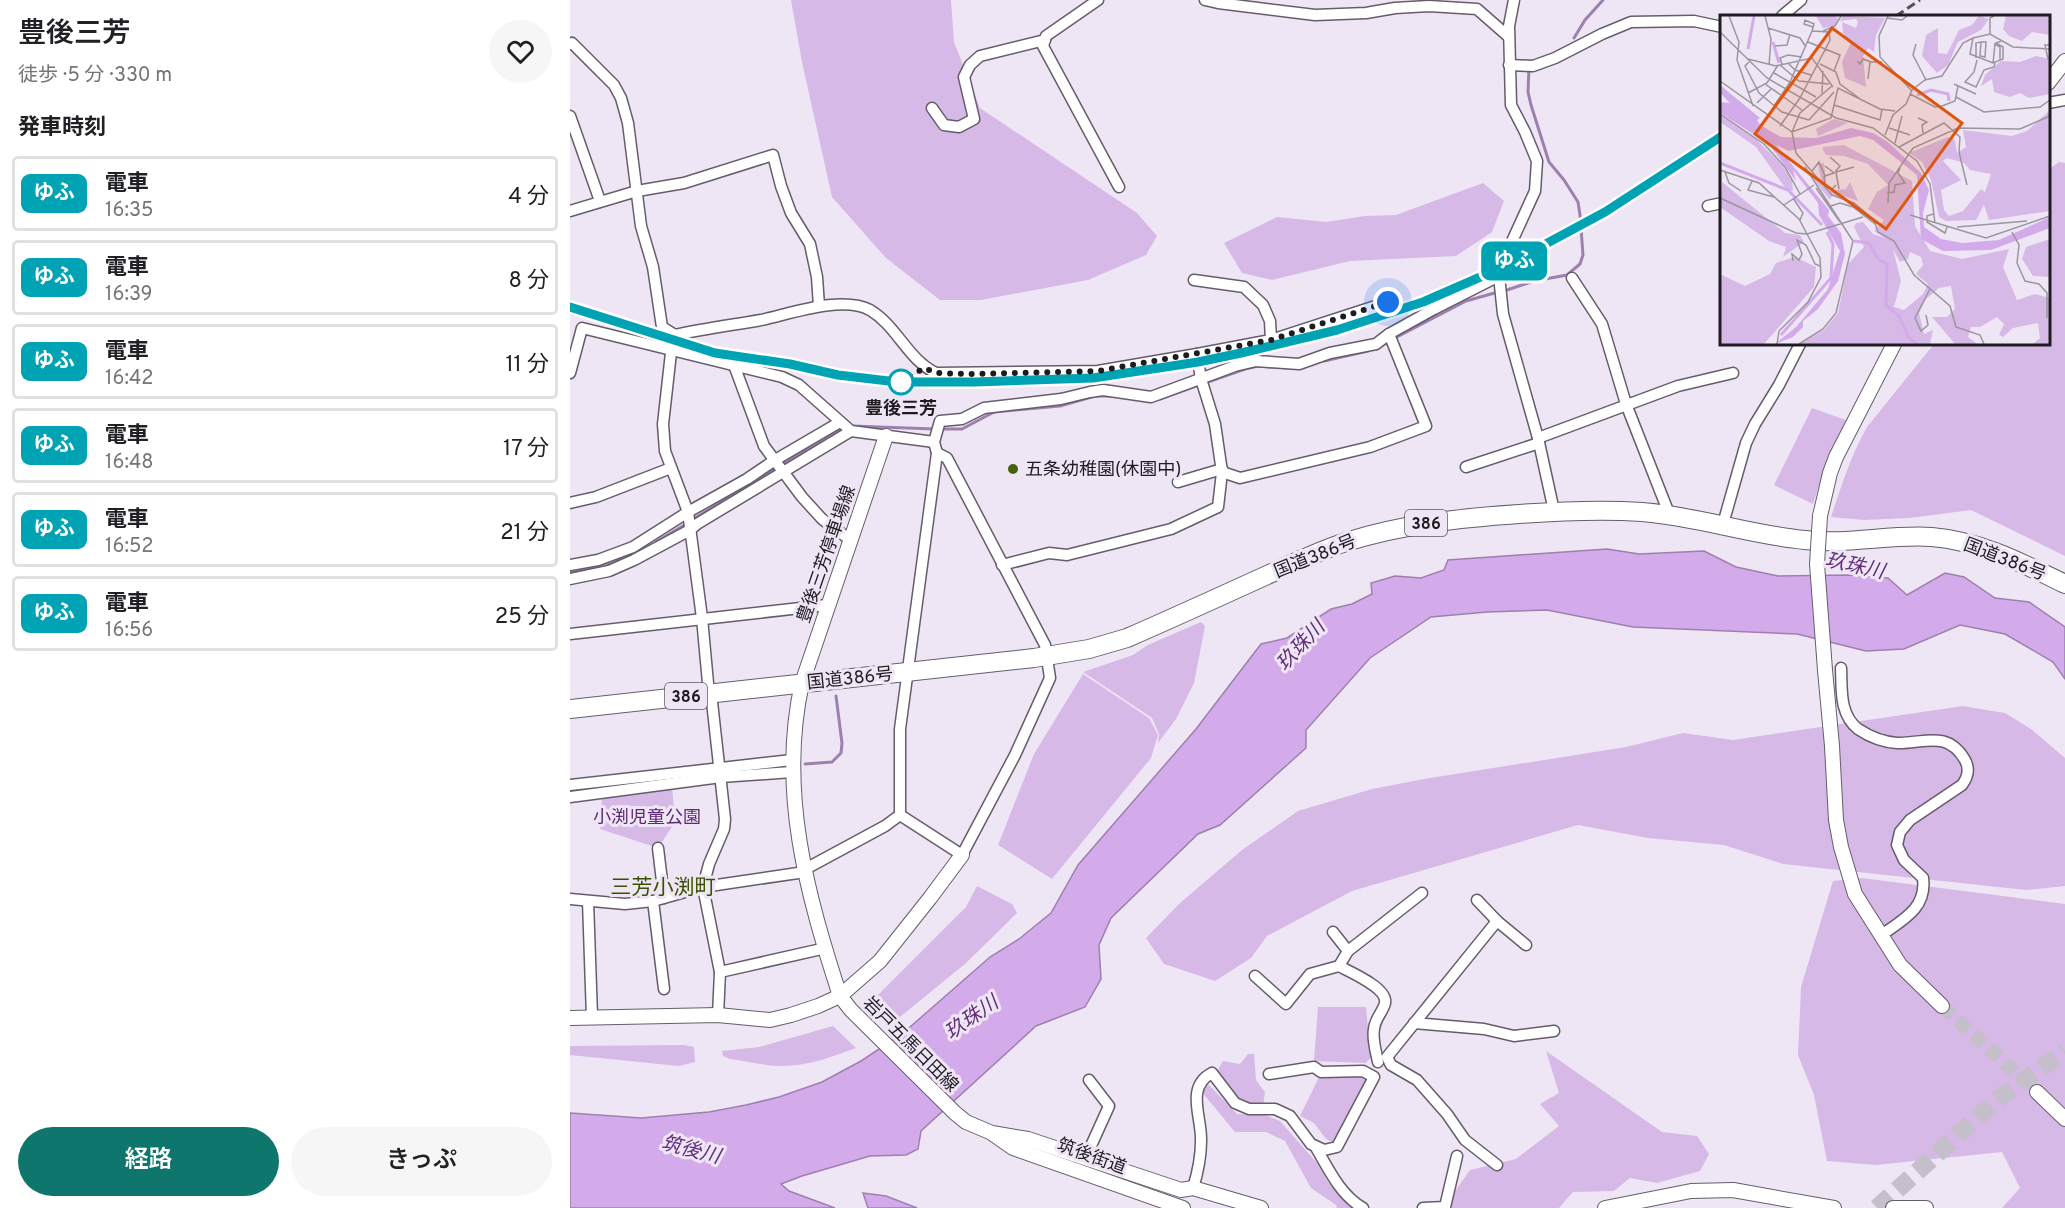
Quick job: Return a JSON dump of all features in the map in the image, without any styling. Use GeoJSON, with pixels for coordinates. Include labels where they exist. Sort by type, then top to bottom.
{"type":"FeatureCollection","features":[{"type":"Feature","properties":{"kind":"highway","name":"国道386号"},"geometry":{"type":"LineString","coordinates":[[570,708],[908,672],[1089,649],[1126,638],[1316,554],[1371,534],[1423,523],[1554,512],[1624,511],[1670,516],[1816,542],[1902,537],[1955,540],[1994,551],[2065,584]]}},
{"type":"Feature","properties":{"kind":"street"},"geometry":{"type":"LineString","coordinates":[[1098,0],[1046,36],[1042,45],[1119,187]]}},
{"type":"Feature","properties":{"kind":"street"},"geometry":{"type":"LineString","coordinates":[[1205,0],[1315,15],[1366,13],[1429,6],[1477,9],[1509,37]]}},
{"type":"Feature","properties":{"kind":"street"},"geometry":{"type":"LineString","coordinates":[[1514,0],[1509,26],[1511,105],[1526,132],[1537,161],[1535,190],[1508,250],[1500,280],[1501,298],[1503,314],[1539,441],[1554,512]]}},
{"type":"Feature","properties":{"kind":"street"},"geometry":{"type":"LineString","coordinates":[[1783,15],[1801,0]]}},
{"type":"Feature","properties":{"kind":"street"},"geometry":{"type":"LineString","coordinates":[[1509,65],[1528,66],[1555,58],[1631,22],[1694,21],[1720,27]]}},
{"type":"Feature","properties":{"kind":"street"},"geometry":{"type":"LineString","coordinates":[[932,108],[944,125],[959,127],[974,119],[964,76],[970,65],[980,56],[1045,40]]}},
{"type":"Feature","properties":{"kind":"street"},"geometry":{"type":"LineString","coordinates":[[570,44],[572,43],[614,85],[621,98],[628,123],[641,226],[653,267],[662,327],[675,335],[760,320],[819,306],[841,304],[867,309],[887,323],[924,368],[936,373],[1098,371],[1271,340],[1388,302]]}},
{"type":"Feature","properties":{"kind":"street"},"geometry":{"type":"LineString","coordinates":[[2050,82],[2065,61]]}},
{"type":"Feature","properties":{"kind":"street"},"geometry":{"type":"LineString","coordinates":[[2050,104],[2065,100]]}},
{"type":"Feature","properties":{"kind":"street"},"geometry":{"type":"LineString","coordinates":[[570,116],[600,201]]}},
{"type":"Feature","properties":{"kind":"street"},"geometry":{"type":"LineString","coordinates":[[570,211],[638,191],[684,183],[773,155],[791,213],[810,244],[817,277],[819,306]]}},
{"type":"Feature","properties":{"kind":"street"},"geometry":{"type":"LineString","coordinates":[[1708,206],[1720,203]]}},
{"type":"Feature","properties":{"kind":"street"},"geometry":{"type":"LineString","coordinates":[[1572,278],[1602,324],[1626,404],[1670,516]]}},
{"type":"Feature","properties":{"kind":"street"},"geometry":{"type":"LineString","coordinates":[[1194,280],[1244,287],[1263,304],[1270,321],[1271,340]]}},
{"type":"Feature","properties":{"kind":"street"},"geometry":{"type":"LineString","coordinates":[[900,815],[900,729],[940,421],[962,419],[984,408],[1061,399],[1104,390],[1151,397],[1202,383],[1234,366],[1256,361],[1299,363],[1330,353],[1376,344],[1500,280]]}},
{"type":"Feature","properties":{"kind":"street"},"geometry":{"type":"LineString","coordinates":[[570,373],[572,358],[582,328],[782,377],[799,385],[851,431],[886,436],[935,448],[947,458],[1046,645],[1050,678],[1015,755],[962,855],[880,961],[840,996],[791,1016],[770,1020],[718,1015],[570,1018]]}},
{"type":"Feature","properties":{"kind":"street"},"geometry":{"type":"LineString","coordinates":[[675,335],[670,350],[663,424],[665,451],[688,512],[720,773],[724,829],[709,864],[703,887],[720,972],[718,1015]]}},
{"type":"Feature","properties":{"kind":"street"},"geometry":{"type":"LineString","coordinates":[[1178,482],[1222,471],[1240,478],[1370,447],[1426,426],[1391,338]]}},
{"type":"Feature","properties":{"kind":"street"},"geometry":{"type":"LineString","coordinates":[[1723,524],[1746,443],[1799,345]]}},
{"type":"Feature","properties":{"kind":"street"},"geometry":{"type":"LineString","coordinates":[[1893,345],[1836,457],[1820,516],[1818,564],[1836,820],[1841,847],[1855,894],[1900,965],[1942,1006]]}},
{"type":"Feature","properties":{"kind":"street"},"geometry":{"type":"LineString","coordinates":[[1002,565],[1049,553],[1067,555],[1171,529],[1218,507],[1222,471],[1215,424],[1202,383],[1197,354]]}},
{"type":"Feature","properties":{"kind":"street"},"geometry":{"type":"LineString","coordinates":[[734,365],[764,446],[802,497],[822,519],[849,539]]}},
{"type":"Feature","properties":{"kind":"street"},"geometry":{"type":"LineString","coordinates":[[1466,467],[1539,441],[1626,404],[1678,386],[1732,373]]}},
{"type":"Feature","properties":{"kind":"street"},"geometry":{"type":"LineString","coordinates":[[570,565],[598,560],[633,548],[688,512],[840,422]]}},
{"type":"Feature","properties":{"kind":"street"},"geometry":{"type":"LineString","coordinates":[[570,579],[609,571],[690,530],[851,431]]}},
{"type":"Feature","properties":{"kind":"street","name":"豊後三芳停車場線"},"geometry":{"type":"LineString","coordinates":[[802,683],[849,539],[886,436]]}},
{"type":"Feature","properties":{"kind":"street"},"geometry":{"type":"LineString","coordinates":[[570,503],[596,497],[671,468]]}},
{"type":"Feature","properties":{"kind":"street"},"geometry":{"type":"LineString","coordinates":[[570,634],[827,605]]}},
{"type":"Feature","properties":{"kind":"street"},"geometry":{"type":"LineString","coordinates":[[1840,668],[1843,707],[1850,720],[1858,728],[1878,740],[1900,743],[1929,739],[1947,743],[1959,750],[1967,763],[1968,777],[1962,785],[1910,820],[1900,832],[1897,845],[1904,860],[1923,878],[1925,891],[1921,902],[1907,916],[1880,936]]}},
{"type":"Feature","properties":{"kind":"street","name":"岩戸五馬日田線"},"geometry":{"type":"LineString","coordinates":[[802,683],[795,720],[792,766],[794,807],[805,868],[826,948],[840,996],[850,1010],[968,1123],[992,1133],[1028,1139],[1181,1190],[1193,1188],[1261,1208]]}},
{"type":"Feature","properties":{"kind":"street"},"geometry":{"type":"LineString","coordinates":[[570,785],[792,766]]}},
{"type":"Feature","properties":{"kind":"street"},"geometry":{"type":"LineString","coordinates":[[570,797],[720,773]]}},
{"type":"Feature","properties":{"kind":"street"},"geometry":{"type":"LineString","coordinates":[[900,815],[962,855]]}},
{"type":"Feature","properties":{"kind":"street"},"geometry":{"type":"LineString","coordinates":[[570,899],[625,904],[658,900],[703,887],[798,873],[885,826],[900,815]]}},
{"type":"Feature","properties":{"kind":"street"},"geometry":{"type":"LineString","coordinates":[[658,848],[658,900],[664,989]]}},
{"type":"Feature","properties":{"kind":"street"},"geometry":{"type":"LineString","coordinates":[[1255,976],[1287,1004],[1310,974],[1339,966],[1348,951],[1422,893]]}},
{"type":"Feature","properties":{"kind":"street"},"geometry":{"type":"LineString","coordinates":[[1476,900],[1526,945]]}},
{"type":"Feature","properties":{"kind":"street"},"geometry":{"type":"LineString","coordinates":[[588,901],[592,1017]]}},
{"type":"Feature","properties":{"kind":"street"},"geometry":{"type":"LineString","coordinates":[[1367,1073],[1373,1065],[1383,1060],[1497,921]]}},
{"type":"Feature","properties":{"kind":"street"},"geometry":{"type":"LineString","coordinates":[[1333,932],[1348,951]]}},
{"type":"Feature","properties":{"kind":"street"},"geometry":{"type":"LineString","coordinates":[[720,972],[826,948]]}},
{"type":"Feature","properties":{"kind":"street"},"geometry":{"type":"LineString","coordinates":[[1339,966],[1379,988],[1385,999],[1385,1005],[1376,1018],[1373,1031],[1383,1060],[1417,1080],[1447,1114],[1465,1140],[1497,1165]]}},
{"type":"Feature","properties":{"kind":"street"},"geometry":{"type":"LineString","coordinates":[[1414,1023],[1484,1029],[1514,1036],[1554,1031]]}},
{"type":"Feature","properties":{"kind":"street"},"geometry":{"type":"LineString","coordinates":[[1193,1188],[1201,1161],[1197,1087],[1202,1078],[1212,1073],[1235,1103],[1248,1109],[1275,1109],[1290,1116],[1311,1144],[1324,1150],[1337,1147],[1374,1077],[1363,1071],[1322,1072],[1314,1067],[1269,1074]]}},
{"type":"Feature","properties":{"kind":"street"},"geometry":{"type":"LineString","coordinates":[[1081,1158],[1090,1148],[1109,1106],[1089,1080]]}},
{"type":"Feature","properties":{"kind":"street"},"geometry":{"type":"LineString","coordinates":[[2037,1092],[2065,1119]]}},
{"type":"Feature","properties":{"kind":"street","name":"筑後街道"},"geometry":{"type":"LineString","coordinates":[[992,1133],[1013,1148],[1183,1208]]}},
{"type":"Feature","properties":{"kind":"street"},"geometry":{"type":"LineString","coordinates":[[1315,1145],[1334,1180],[1348,1197],[1363,1208]]}},
{"type":"Feature","properties":{"kind":"street"},"geometry":{"type":"LineString","coordinates":[[1423,1208],[1445,1207],[1457,1156]]}},
{"type":"Feature","properties":{"kind":"street"},"geometry":{"type":"LineString","coordinates":[[1605,1208],[1691,1191],[1732,1190],[1834,1208]]}},
{"type":"Feature","properties":{"kind":"street"},"geometry":{"type":"LineString","coordinates":[[1893,1208],[1926,1208]]}},
{"type":"Feature","properties":{"kind":"green space"},"geometry":{"type":"Polygon","coordinates":[[[791,0],[951,0],[954,42],[980,108],[1137,213],[1157,236],[1146,255],[1088,280],[981,300],[940,300],[886,258],[832,197],[802,62],[791,0]]]}},
{"type":"Feature","properties":{"kind":"green space"},"geometry":{"type":"Polygon","coordinates":[[[2059,162],[2065,163],[2065,556],[1971,510],[1910,518],[1864,520],[1831,517],[1851,460],[1867,427],[1933,345],[2050,345],[2050,168],[2059,162]]]}},
{"type":"Feature","properties":{"kind":"green space"},"geometry":{"type":"Polygon","coordinates":[[[1483,183],[1504,201],[1492,232],[1456,256],[1350,261],[1272,280],[1242,273],[1224,243],[1277,217],[1326,222],[1365,216],[1396,215],[1483,183]]]}},
{"type":"Feature","properties":{"kind":"green space"},"geometry":{"type":"Polygon","coordinates":[[[1812,408],[1846,420],[1826,463],[1813,504],[1774,485],[1812,408]]]}},
{"type":"Feature","properties":{"kind":"green space"},"geometry":{"type":"Polygon","coordinates":[[[1201,622],[1205,626],[1194,683],[1176,719],[1158,743],[1159,734],[1152,718],[1083,672],[1133,655],[1148,645],[1201,622]]]}},
{"type":"Feature","properties":{"kind":"green space"},"geometry":{"type":"Polygon","coordinates":[[[1083,674],[1149,718],[1158,735],[1151,758],[1052,879],[998,845],[1034,754],[1083,674]]]}},
{"type":"Feature","properties":{"kind":"green space"},"geometry":{"type":"Polygon","coordinates":[[[1963,706],[2005,713],[2031,729],[2065,758],[2065,886],[2026,890],[1783,864],[1724,845],[1648,838],[1578,825],[1352,891],[1267,936],[1251,958],[1215,981],[1164,964],[1146,938],[1180,903],[1242,850],[1298,811],[1372,789],[1626,747],[1683,733],[1733,740],[1963,706]]]}},
{"type":"Feature","properties":{"kind":"green space","name":"小渕児童公園"},"geometry":{"type":"Polygon","coordinates":[[[672,786],[675,822],[658,848],[600,829],[602,796],[672,786]]]}},
{"type":"Feature","properties":{"kind":"green space"},"geometry":{"type":"Polygon","coordinates":[[[1862,878],[2065,904],[2065,1208],[2002,1208],[2020,1188],[2002,1152],[1876,1165],[1827,1161],[1814,1095],[1798,1055],[1801,987],[1833,881],[1862,878]]]}},
{"type":"Feature","properties":{"kind":"green space"},"geometry":{"type":"Polygon","coordinates":[[[977,886],[1012,904],[1017,913],[966,963],[895,1021],[879,1007],[865,1008],[966,907],[977,886]]]}},
{"type":"Feature","properties":{"kind":"green space"},"geometry":{"type":"Polygon","coordinates":[[[1318,1007],[1366,1007],[1371,1057],[1366,1063],[1314,1061],[1318,1007]]]}},
{"type":"Feature","properties":{"kind":"green space"},"geometry":{"type":"Polygon","coordinates":[[[833,1026],[856,1048],[791,1066],[776,1066],[723,1056],[722,1051],[759,1047],[833,1026]]]}},
{"type":"Feature","properties":{"kind":"green space"},"geometry":{"type":"Polygon","coordinates":[[[684,1045],[694,1047],[695,1062],[679,1066],[570,1055],[570,1046],[684,1045]]]}},
{"type":"Feature","properties":{"kind":"green space"},"geometry":{"type":"Polygon","coordinates":[[[1546,1051],[1662,1132],[1697,1136],[1709,1154],[1700,1171],[1657,1183],[1630,1178],[1614,1191],[1573,1192],[1559,1208],[1443,1208],[1470,1170],[1516,1159],[1559,1126],[1540,1104],[1559,1093],[1546,1051]]]}},
{"type":"Feature","properties":{"kind":"green space"},"geometry":{"type":"Polygon","coordinates":[[[1248,1054],[1254,1054],[1256,1080],[1265,1092],[1263,1106],[1248,1107],[1233,1094],[1217,1071],[1223,1061],[1240,1064],[1248,1054]]]}},
{"type":"Feature","properties":{"kind":"green space"},"geometry":{"type":"Polygon","coordinates":[[[1321,1073],[1371,1077],[1336,1144],[1326,1139],[1314,1123],[1300,1116],[1321,1073]]]}},
{"type":"Feature","properties":{"kind":"green space"},"geometry":{"type":"Polygon","coordinates":[[[1207,1083],[1237,1114],[1265,1115],[1280,1121],[1317,1163],[1328,1182],[1352,1208],[1337,1208],[1311,1188],[1285,1141],[1266,1132],[1235,1132],[1201,1091],[1207,1083]]]}},
{"type":"Feature","properties":{"kind":"water"},"geometry":{"type":"Polygon","coordinates":[[[1607,549],[1639,554],[1704,551],[1736,567],[1778,576],[1849,575],[1888,578],[1907,595],[1945,573],[1964,577],[1995,598],[2029,602],[2065,627],[2065,679],[2053,662],[2005,634],[1960,625],[1904,649],[1866,651],[1797,634],[1633,627],[1547,610],[1431,617],[1370,658],[1306,730],[1306,748],[1220,825],[1198,834],[1111,918],[1099,945],[1101,979],[1085,1007],[1036,1026],[921,1131],[918,1149],[906,1155],[870,1156],[781,1184],[789,1191],[835,1208],[570,1208],[570,1113],[641,1118],[709,1112],[779,1097],[822,1082],[861,1061],[902,1034],[990,957],[1019,939],[1051,913],[1078,865],[1196,729],[1261,644],[1287,638],[1331,609],[1352,604],[1372,594],[1371,583],[1395,576],[1421,578],[1444,570],[1448,560],[1607,549]]]}},
{"type":"Feature","properties":{"kind":"water"},"geometry":{"type":"Polygon","coordinates":[[[863,1193],[886,1196],[917,1208],[868,1208],[863,1193]]]}},
{"type":"Feature","properties":{"kind":"waterway"},"geometry":{"type":"LineString","coordinates":[[1574,38],[1585,20],[1603,0]]}},
{"type":"Feature","properties":{"kind":"waterway"},"geometry":{"type":"LineString","coordinates":[[1504,291],[1534,281],[1567,275],[1580,264],[1583,255],[1578,202],[1549,162],[1528,92],[1529,68]]}},
{"type":"Feature","properties":{"kind":"waterway"},"geometry":{"type":"LineString","coordinates":[[1395,338],[1466,301],[1498,292]]}},
{"type":"Feature","properties":{"kind":"waterway"},"geometry":{"type":"LineString","coordinates":[[1377,349],[1389,341]]}},
{"type":"Feature","properties":{"kind":"waterway"},"geometry":{"type":"LineString","coordinates":[[1324,361],[1368,351]]}},
{"type":"Feature","properties":{"kind":"waterway"},"geometry":{"type":"LineString","coordinates":[[1205,383],[1258,366],[1289,368]]}},
{"type":"Feature","properties":{"kind":"waterway"},"geometry":{"type":"LineString","coordinates":[[1160,399],[1199,385]]}},
{"type":"Feature","properties":{"kind":"waterway"},"geometry":{"type":"LineString","coordinates":[[941,429],[962,429],[994,412],[1060,406],[1095,396],[1112,396]]}},
{"type":"Feature","properties":{"kind":"waterway"},"geometry":{"type":"LineString","coordinates":[[852,426],[935,429]]}},
{"type":"Feature","properties":{"kind":"waterway"},"geometry":{"type":"LineString","coordinates":[[692,520],[843,429]]}},
{"type":"Feature","properties":{"kind":"waterway"},"geometry":{"type":"LineString","coordinates":[[656,542],[686,524]]}},
{"type":"Feature","properties":{"kind":"waterway"},"geometry":{"type":"LineString","coordinates":[[570,573],[600,567],[642,550]]}},
{"type":"Feature","properties":{"kind":"waterway"},"geometry":{"type":"LineString","coordinates":[[805,764],[832,762],[841,753],[842,743],[836,696]]}},
{"type":"Feature","properties":{"kind":"waterway"},"geometry":{"type":"LineString","coordinates":[[570,791],[640,782]]}},
{"type":"Feature","properties":{"kind":"tunnel"},"geometry":{"type":"LineString","coordinates":[[1942,1006],[2037,1092]]}},
{"type":"Feature","properties":{"kind":"tunnel"},"geometry":{"type":"LineString","coordinates":[[1877,1208],[1999,1098],[2065,1051]]}},
{"type":"Feature","properties":{"kind":"railway"},"geometry":{"type":"LineString","coordinates":[[1898,15],[1920,0]]}},
{"type":"Feature","properties":{"kind":"railway"},"geometry":{"type":"LineString","coordinates":[[570,307],[715,353],[790,364],[838,375],[897,382],[1093,378],[1241,353],[1337,330],[1423,302],[1501,268],[1605,212],[1720,137]]}},
{"type":"Feature","properties":{"kind":"train","name":"ゆふ"},"geometry":{"type":"LineString","coordinates":[[570,307],[715,353],[790,364],[838,375],[897,382],[1093,378],[1241,353],[1337,330],[1423,302],[1501,268],[1605,212],[1720,137]]}},
{"type":"Feature","properties":{"kind":"place","name":"豊後三芳"},"geometry":{"type":"Point","coordinates":[901,382]}},
{"type":"Feature","properties":{"kind":"place","name":"五条幼稚園(休園中)"},"geometry":{"type":"Point","coordinates":[1013,469]}},
{"type":"Feature","properties":{"kind":"district","name":"三芳小渕町"},"geometry":{"type":"Point","coordinates":[663,887]}},
{"type":"Feature","properties":{"kind":"route"},"geometry":{"type":"LineString","coordinates":[[901,382],[924,368],[936,373],[971,374],[1098,371],[1271,340],[1388,302]]}},
{"type":"Feature","properties":{"kind":"water label","name":"玖珠川"},"geometry":{"type":"Point","coordinates":[1855,565]}},
{"type":"Feature","properties":{"kind":"water label","name":"玖珠川"},"geometry":{"type":"Point","coordinates":[1300,645]}},
{"type":"Feature","properties":{"kind":"water label","name":"玖珠川"},"geometry":{"type":"Point","coordinates":[971,1017]}},
{"type":"Feature","properties":{"kind":"water label","name":"筑後川"},"geometry":{"type":"Point","coordinates":[691,1149]}}]}
